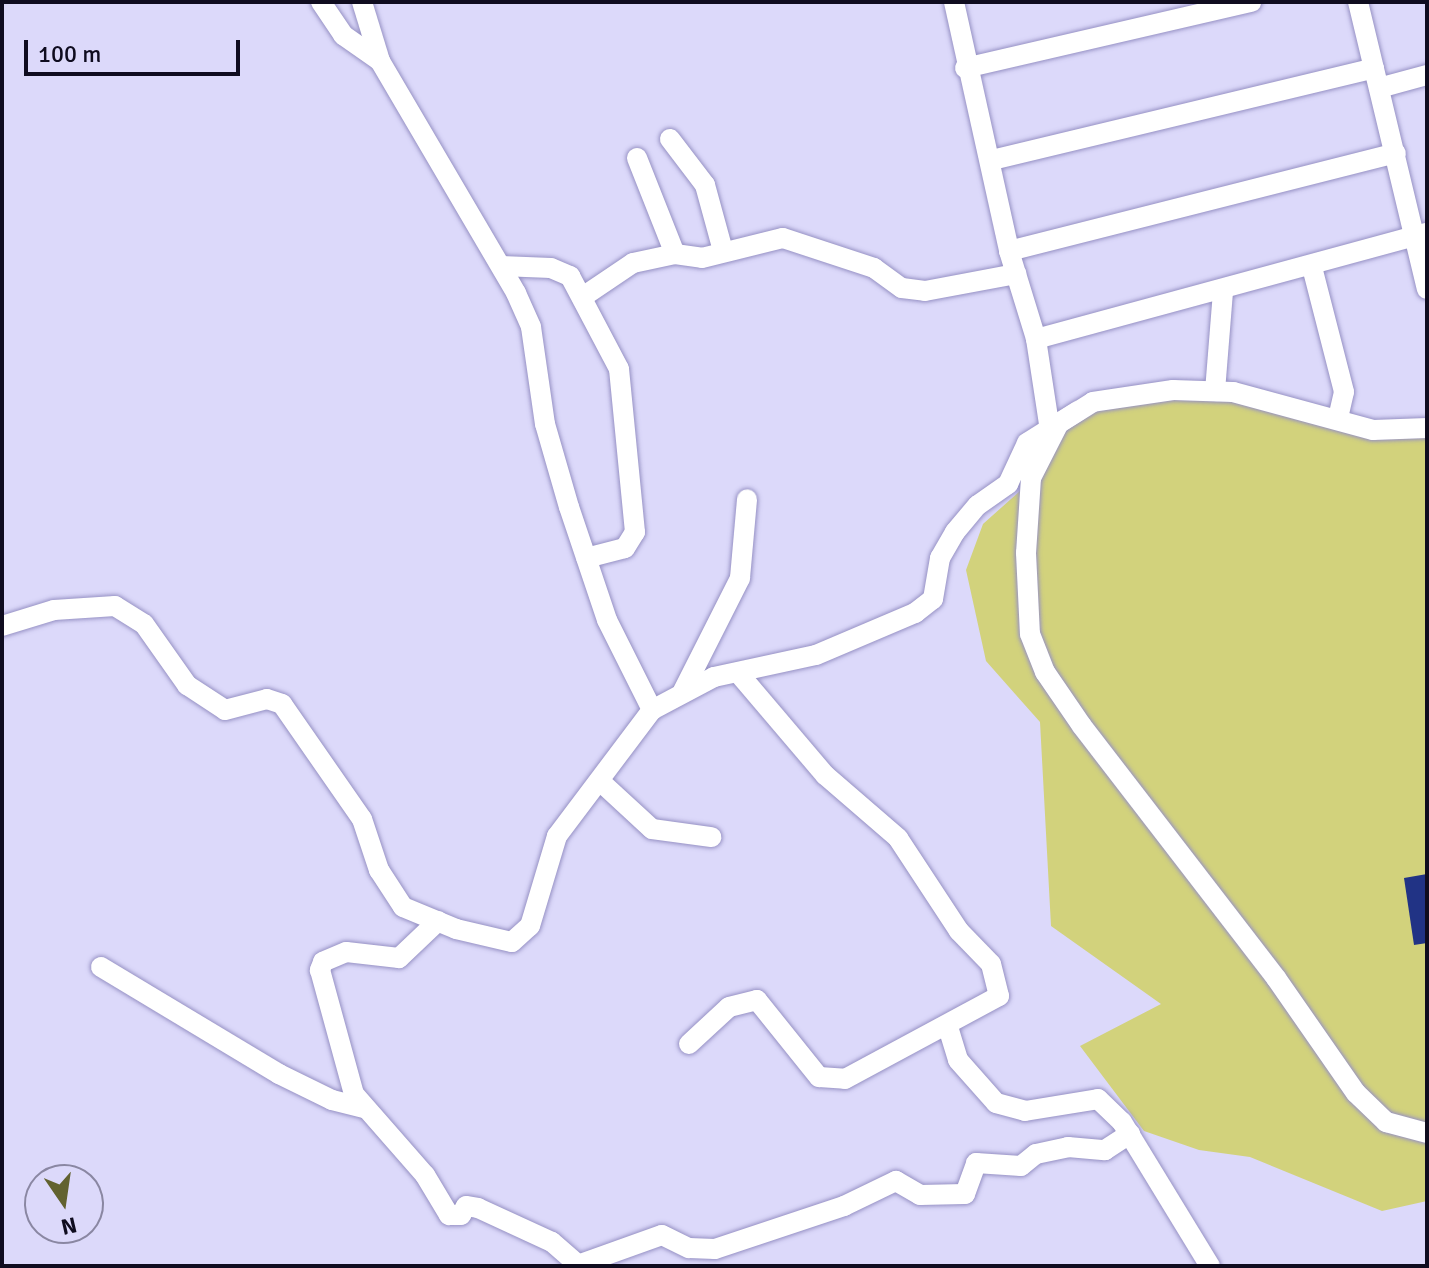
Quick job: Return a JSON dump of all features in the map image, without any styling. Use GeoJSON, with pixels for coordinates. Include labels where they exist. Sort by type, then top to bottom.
{"type":"FeatureCollection","features":[{"type":"Feature","properties":{"kind":"street"},"geometry":{"type":"LineString","coordinates":[[321,2],[343,35],[380,61]]}},
{"type":"Feature","properties":{"kind":"street"},"geometry":{"type":"LineString","coordinates":[[362,2],[380,61],[501,266],[531,327],[545,424],[586,558],[607,620],[652,710]]}},
{"type":"Feature","properties":{"kind":"street"},"geometry":{"type":"LineString","coordinates":[[954,2],[965,68],[992,160],[1009,251],[1036,339],[1049,424]]}},
{"type":"Feature","properties":{"kind":"street"},"geometry":{"type":"LineString","coordinates":[[965,68],[1252,2]]}},
{"type":"Feature","properties":{"kind":"street"},"geometry":{"type":"LineString","coordinates":[[1358,2],[1396,153],[1421,235],[1427,289]]}},
{"type":"Feature","properties":{"kind":"street"},"geometry":{"type":"LineString","coordinates":[[992,160],[1377,78],[1427,75]]}},
{"type":"Feature","properties":{"kind":"street"},"geometry":{"type":"LineString","coordinates":[[670,139],[705,185],[723,251]]}},
{"type":"Feature","properties":{"kind":"street"},"geometry":{"type":"LineString","coordinates":[[1009,251],[1396,153]]}},
{"type":"Feature","properties":{"kind":"street"},"geometry":{"type":"LineString","coordinates":[[637,158],[675,254]]}},
{"type":"Feature","properties":{"kind":"street"},"geometry":{"type":"LineString","coordinates":[[1036,339],[1312,267],[1421,235]]}},
{"type":"Feature","properties":{"kind":"street"},"geometry":{"type":"LineString","coordinates":[[584,296],[633,263],[675,254],[686,259],[783,238],[874,268],[902,288],[925,291],[1016,274]]}},
{"type":"Feature","properties":{"kind":"street"},"geometry":{"type":"LineString","coordinates":[[501,266],[551,268],[570,276],[584,296],[619,369],[635,532],[625,548],[586,558]]}},
{"type":"Feature","properties":{"kind":"street"},"geometry":{"type":"LineString","coordinates":[[1312,267],[1344,392],[1338,419]]}},
{"type":"Feature","properties":{"kind":"street"},"geometry":{"type":"LineString","coordinates":[[1215,391],[1223,291]]}},
{"type":"Feature","properties":{"kind":"street"},"geometry":{"type":"LineString","coordinates":[[1427,428],[1373,430],[1215,391],[1173,390],[1093,402],[1059,423],[1031,478],[1030,634],[1045,672],[1356,1093],[1386,1122],[1427,1133]]}},
{"type":"Feature","properties":{"kind":"street"},"geometry":{"type":"LineString","coordinates":[[2,626],[54,610],[115,606],[144,624],[187,685],[225,710],[267,699],[282,704],[362,819],[379,870],[403,907],[438,921],[512,942],[530,926],[557,836],[602,783],[652,710],[683,691],[871,637],[924,606],[933,599],[940,558],[955,532],[1008,484],[1027,443],[1049,424],[1078,411]]}},
{"type":"Feature","properties":{"kind":"street"},"geometry":{"type":"LineString","coordinates":[[683,691],[740,578],[747,499]]}},
{"type":"Feature","properties":{"kind":"street"},"geometry":{"type":"LineString","coordinates":[[689,1044],[729,1007],[757,1000],[771,1025],[793,1039],[804,1062],[833,1081],[948,1027],[999,996],[991,964],[959,931],[881,817],[825,775],[739,674]]}},
{"type":"Feature","properties":{"kind":"street"},"geometry":{"type":"LineString","coordinates":[[602,783],[652,829],[711,837]]}},
{"type":"Feature","properties":{"kind":"street"},"geometry":{"type":"LineString","coordinates":[[438,921],[399,958],[346,952],[323,962],[320,970],[354,1094],[425,1175],[449,1215],[461,1215],[466,1206],[478,1208],[552,1242],[578,1265],[662,1235],[689,1248],[715,1249],[844,1206],[896,1181],[920,1195],[954,1197],[965,1194],[976,1163],[1021,1166],[1036,1154],[1068,1147],[1105,1150],[1130,1134]]}},
{"type":"Feature","properties":{"kind":"street"},"geometry":{"type":"LineString","coordinates":[[101,967],[279,1074],[332,1100],[365,1108]]}},
{"type":"Feature","properties":{"kind":"street"},"geometry":{"type":"LineString","coordinates":[[948,1027],[958,1060],[996,1103],[1025,1111],[1098,1099],[1130,1134],[1210,1266]]}},
{"type":"Feature","properties":{"kind":"shaded area"},"geometry":{"type":"Polygon","coordinates":[[[1173,390],[1373,430],[1427,428],[1427,1201],[1382,1211],[1250,1157],[1199,1150],[1144,1131],[1080,1046],[1161,1004],[1051,926],[1040,722],[986,661],[966,570],[983,524],[1021,490],[1036,454],[1093,402],[1173,390]]]}},
{"type":"Feature","properties":{"kind":"building"},"geometry":{"type":"Polygon","coordinates":[[[1427,874],[1427,943],[1414,945],[1404,878],[1427,874]]]}}]}
